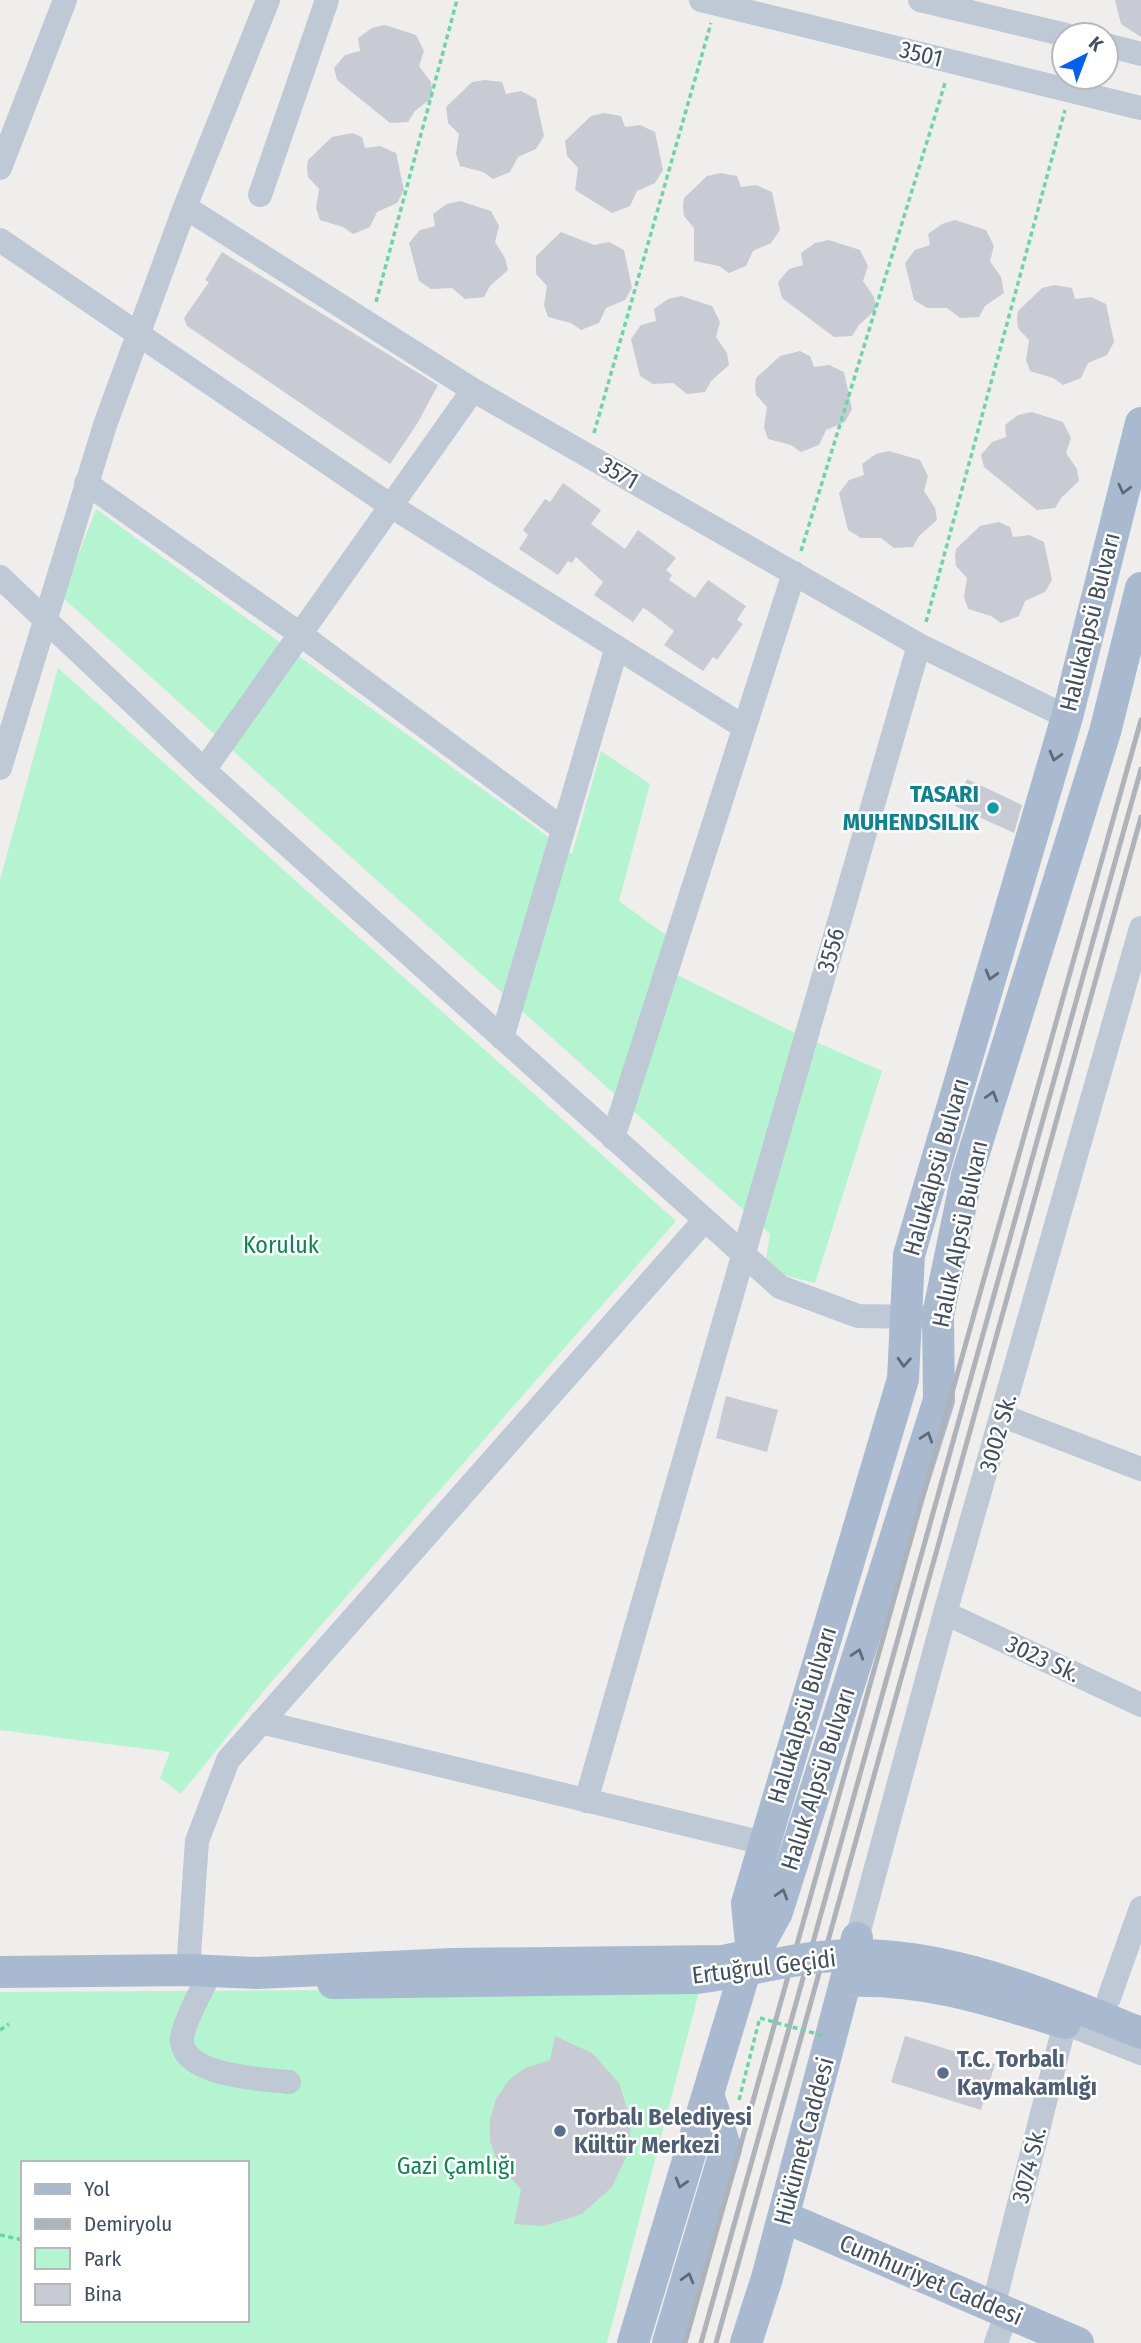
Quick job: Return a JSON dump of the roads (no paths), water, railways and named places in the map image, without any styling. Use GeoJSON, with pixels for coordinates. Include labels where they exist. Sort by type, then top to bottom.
{"type":"FeatureCollection","features":[{"type":"Feature","properties":{"kind":"main road","name":"Halukalpsü Bulvarı"},"geometry":{"type":"LineString","coordinates":[[752,1955],[747,1903],[903,1379],[909,1255],[1066,717],[1141,423]]}},
{"type":"Feature","properties":{"kind":"main road","name":"Haluk Alpsü Bulvarı"},"geometry":{"type":"LineString","coordinates":[[752,1955],[777,1912],[939,1400],[938,1315],[967,1174],[1105,732],[1141,588]]}},
{"type":"Feature","properties":{"kind":"main road","name":"Hükümet Caddesi"},"geometry":{"type":"LineString","coordinates":[[746,2343],[784,2217],[857,1938]]}},
{"type":"Feature","properties":{"kind":"main road"},"geometry":{"type":"LineString","coordinates":[[0,1972],[257,1973],[453,1964],[723,1961],[752,1955],[633,2343]]}},
{"type":"Feature","properties":{"kind":"main road","name":"Ertuğrul Geçidi"},"geometry":{"type":"LineString","coordinates":[[257,1973],[333,1983],[694,1978],[729,1975],[821,1957],[871,1955],[916,1960],[966,1971],[1072,2006],[1141,2033]]}},
{"type":"Feature","properties":{"kind":"main road"},"geometry":{"type":"LineString","coordinates":[[846,1981],[910,1981],[947,1988],[1065,2023]]}},
{"type":"Feature","properties":{"kind":"main road"},"geometry":{"type":"LineString","coordinates":[[668,2343],[726,2149],[708,2094]]}},
{"type":"Feature","properties":{"kind":"main road","name":"Cumhuriyet Caddesi"},"geometry":{"type":"LineString","coordinates":[[784,2217],[1078,2343]]}},
{"type":"Feature","properties":{"kind":"street"},"geometry":{"type":"LineString","coordinates":[[0,168],[65,0]]}},
{"type":"Feature","properties":{"kind":"street"},"geometry":{"type":"LineString","coordinates":[[0,768],[86,483],[185,207],[268,0]]}},
{"type":"Feature","properties":{"kind":"street"},"geometry":{"type":"LineString","coordinates":[[260,195],[327,0]]}},
{"type":"Feature","properties":{"kind":"street"},"geometry":{"type":"LineString","coordinates":[[919,0],[962,5],[1050,30]]}},
{"type":"Feature","properties":{"kind":"street","name":"3501"},"geometry":{"type":"LineString","coordinates":[[709,2],[1141,108]]}},
{"type":"Feature","properties":{"kind":"street"},"geometry":{"type":"LineString","coordinates":[[1120,49],[1141,54]]}},
{"type":"Feature","properties":{"kind":"street","name":"3571"},"geometry":{"type":"LineString","coordinates":[[185,207],[473,390],[919,645],[1066,717]]}},
{"type":"Feature","properties":{"kind":"street"},"geometry":{"type":"LineString","coordinates":[[0,240],[391,506],[616,650],[744,727]]}},
{"type":"Feature","properties":{"kind":"street"},"geometry":{"type":"LineString","coordinates":[[204,770],[473,390]]}},
{"type":"Feature","properties":{"kind":"street"},"geometry":{"type":"LineString","coordinates":[[86,483],[300,634],[563,828]]}},
{"type":"Feature","properties":{"kind":"street"},"geometry":{"type":"LineString","coordinates":[[612,1138],[794,573]]}},
{"type":"Feature","properties":{"kind":"street"},"geometry":{"type":"LineString","coordinates":[[0,578],[45,617],[204,770],[780,1287],[858,1315],[905,1318],[938,1315]]}},
{"type":"Feature","properties":{"kind":"street","name":"3556"},"geometry":{"type":"LineString","coordinates":[[586,1801],[919,645]]}},
{"type":"Feature","properties":{"kind":"street"},"geometry":{"type":"LineString","coordinates":[[502,1038],[616,650]]}},
{"type":"Feature","properties":{"kind":"street","name":"3002 Sk."},"geometry":{"type":"LineString","coordinates":[[857,1938],[946,1613],[1141,928]]}},
{"type":"Feature","properties":{"kind":"street"},"geometry":{"type":"LineString","coordinates":[[289,2082],[217,2073],[197,2061],[183,2046],[181,2039],[200,1971],[197,1841],[228,1760],[704,1221]]}},
{"type":"Feature","properties":{"kind":"street"},"geometry":{"type":"LineString","coordinates":[[1003,1416],[1139,1461]]}},
{"type":"Feature","properties":{"kind":"street","name":"3023 Sk."},"geometry":{"type":"LineString","coordinates":[[946,1613],[1141,1705]]}},
{"type":"Feature","properties":{"kind":"street"},"geometry":{"type":"LineString","coordinates":[[261,1722],[764,1843]]}},
{"type":"Feature","properties":{"kind":"street"},"geometry":{"type":"LineString","coordinates":[[1109,1998],[1141,1908]]}},
{"type":"Feature","properties":{"kind":"street"},"geometry":{"type":"LineString","coordinates":[[1065,2023],[1141,2053]]}},
{"type":"Feature","properties":{"kind":"street","name":"3074 Sk."},"geometry":{"type":"LineString","coordinates":[[996,2343],[1000,2310],[1065,2023]]}},
{"type":"Feature","properties":{"kind":"railway"},"geometry":{"type":"LineString","coordinates":[[685,2343],[1141,720]]}},
{"type":"Feature","properties":{"kind":"railway"},"geometry":{"type":"LineString","coordinates":[[701,2343],[1141,769]]}},
{"type":"Feature","properties":{"kind":"railway"},"geometry":{"type":"LineString","coordinates":[[716,2343],[1141,817]]}},
{"type":"Feature","properties":{"kind":"place","name":"TASARI MUHENDSILIK"},"geometry":{"type":"Point","coordinates":[993,808]}},
{"type":"Feature","properties":{"kind":"place","name":"T.C. Torbalı Kaymakamlığı"},"geometry":{"type":"Point","coordinates":[943,2073]}},
{"type":"Feature","properties":{"kind":"place","name":"Torbalı Belediyesi Kültür Merkezi"},"geometry":{"type":"Point","coordinates":[560,2131]}},
{"type":"Feature","properties":{"kind":"park label","name":"Koruluk"},"geometry":{"type":"Point","coordinates":[281,1245]}},
{"type":"Feature","properties":{"kind":"park label","name":"Gazi Çamlığı"},"geometry":{"type":"Point","coordinates":[456,2166]}}]}
